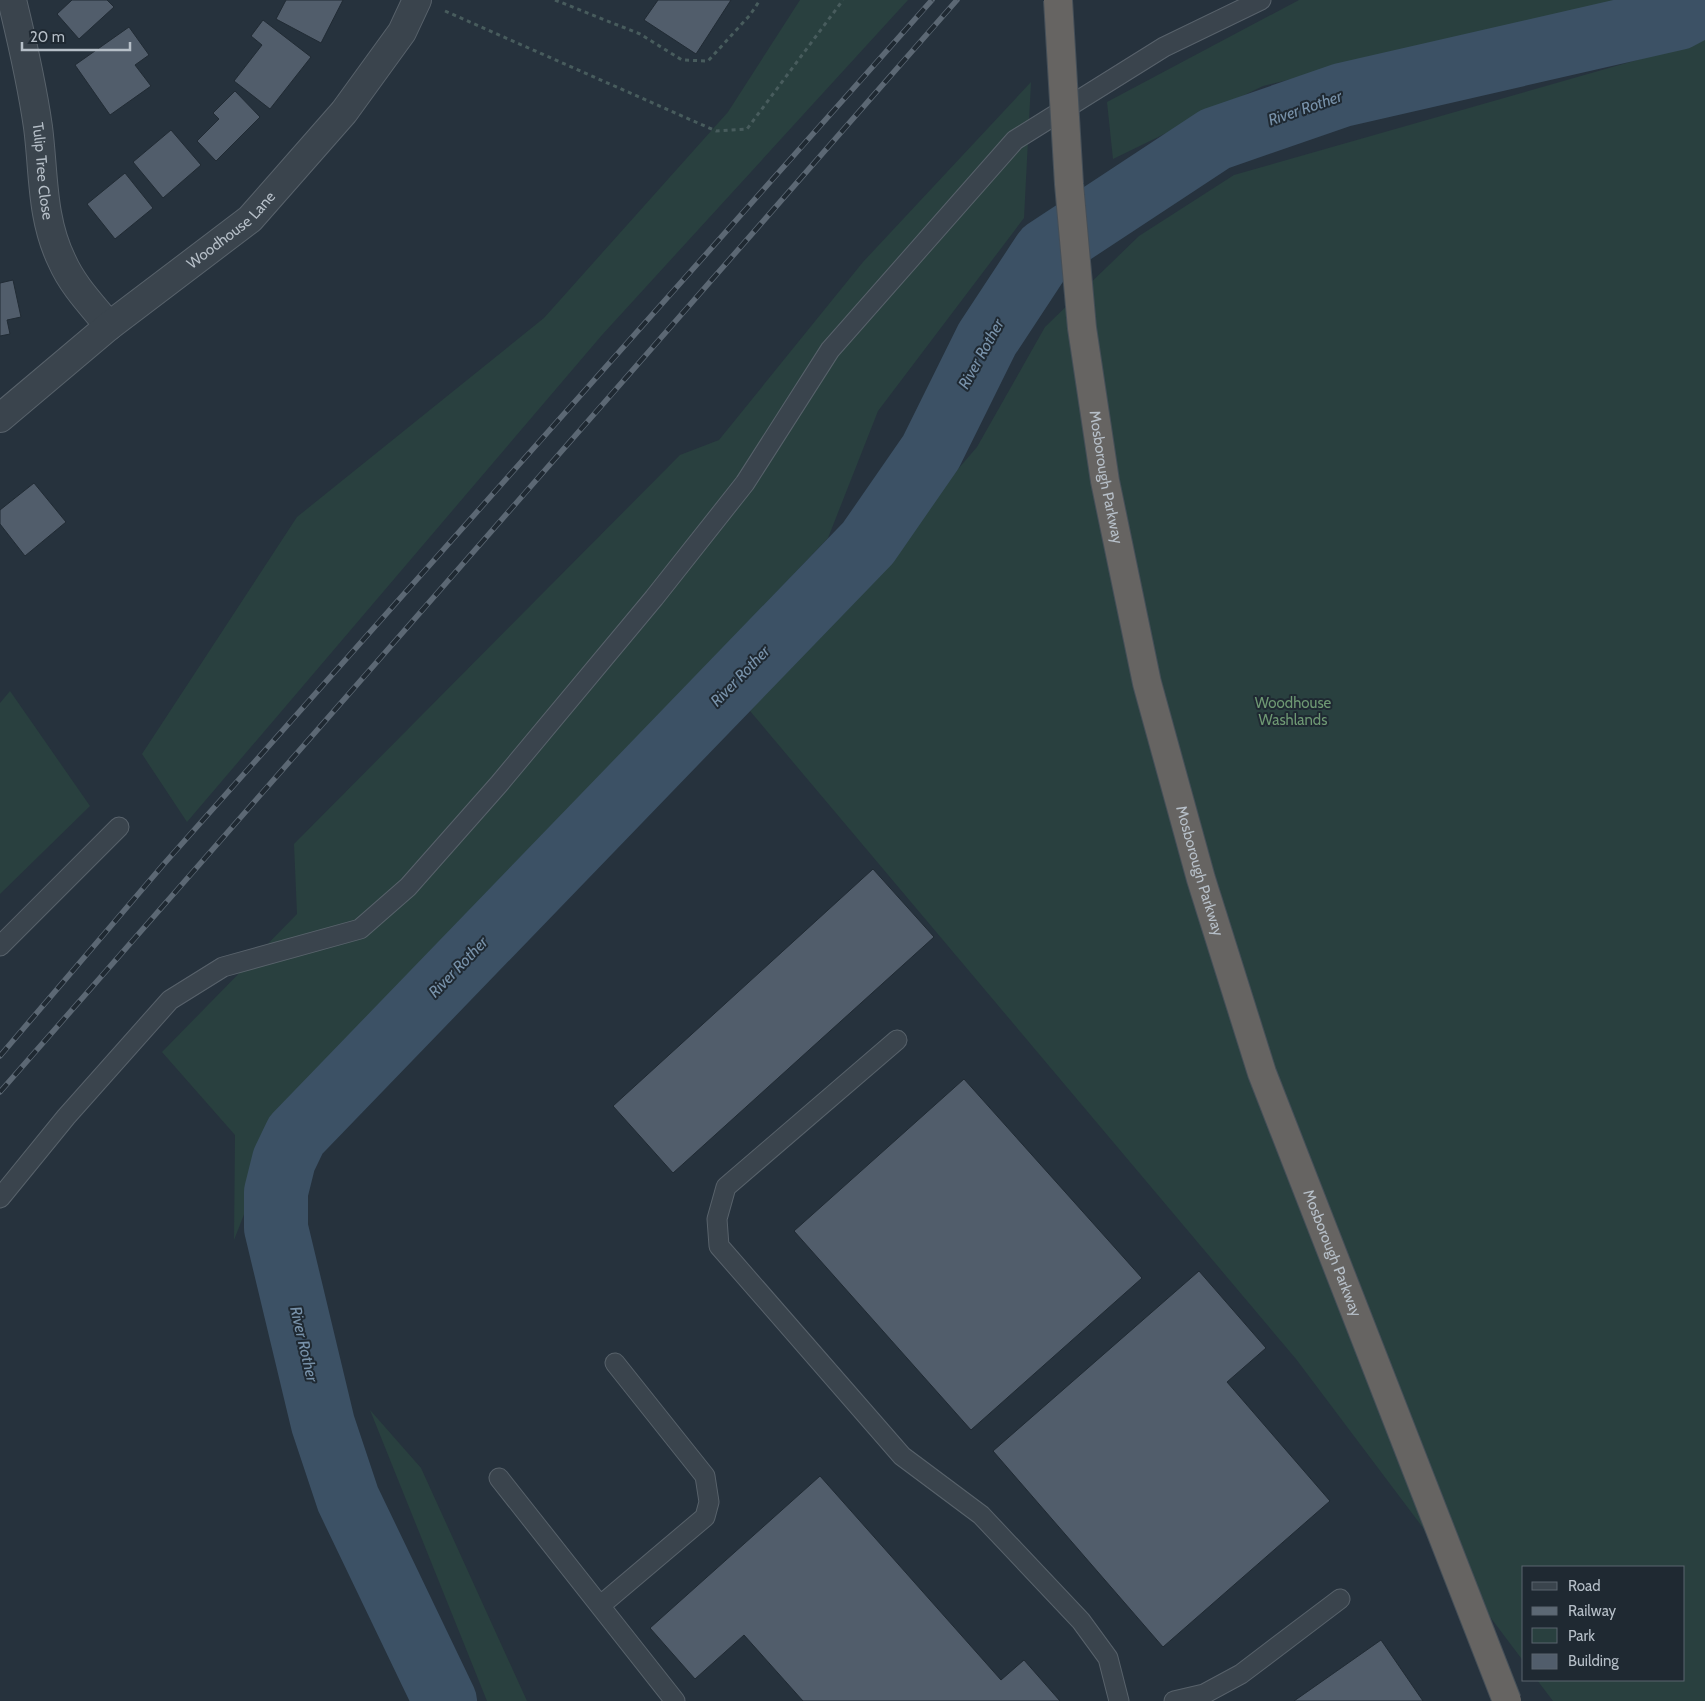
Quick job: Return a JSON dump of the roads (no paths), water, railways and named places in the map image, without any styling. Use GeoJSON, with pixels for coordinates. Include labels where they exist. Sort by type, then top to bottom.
{"type":"FeatureCollection","features":[{"type":"Feature","properties":{"kind":"highway","name":"Mosborough Parkway"},"geometry":{"type":"LineString","coordinates":[[1058,0],[1069,184],[1082,328],[1105,481],[1148,683],[1201,879],[1262,1073],[1507,1701]]}},
{"type":"Feature","properties":{"kind":"street","name":"Tulip Tree Close"},"geometry":{"type":"LineString","coordinates":[[12,0],[38,126],[44,208],[62,261],[76,286],[109,326]]}},
{"type":"Feature","properties":{"kind":"street","name":"Woodhouse Lane"},"geometry":{"type":"LineString","coordinates":[[0,418],[109,326],[250,218],[344,112],[402,32],[427,4]]}},
{"type":"Feature","properties":{"kind":"lane"},"geometry":{"type":"LineString","coordinates":[[0,1198],[66,1117],[170,1000],[223,967],[360,929],[408,886],[499,784],[660,590],[745,483],[830,350],[1015,140],[1164,47],[1261,0]]}},
{"type":"Feature","properties":{"kind":"lane"},"geometry":{"type":"LineString","coordinates":[[0,946],[119,827]]}},
{"type":"Feature","properties":{"kind":"lane"},"geometry":{"type":"LineString","coordinates":[[897,1040],[726,1187],[716,1219],[719,1246],[902,1456],[981,1515],[1081,1621],[1108,1658],[1119,1701]]}},
{"type":"Feature","properties":{"kind":"lane"},"geometry":{"type":"LineString","coordinates":[[603,1605],[705,1517],[709,1502],[706,1476],[615,1363]]}},
{"type":"Feature","properties":{"kind":"lane"},"geometry":{"type":"LineString","coordinates":[[499,1478],[603,1605],[675,1701]]}},
{"type":"Feature","properties":{"kind":"lane"},"geometry":{"type":"LineString","coordinates":[[1174,1701],[1204,1694],[1241,1674],[1340,1598]]}},
{"type":"Feature","properties":{"kind":"waterway","name":"River Rother"},"geometry":{"type":"LineString","coordinates":[[445,1701],[348,1499],[323,1424],[276,1228],[276,1192],[284,1160],[296,1135],[868,543],[931,452],[987,339],[1045,251],[1215,139],[1342,95],[1678,18],[1705,4]]}},
{"type":"Feature","properties":{"kind":"railway"},"geometry":{"type":"LineString","coordinates":[[0,1056],[163,865],[932,0]]}},
{"type":"Feature","properties":{"kind":"railway"},"geometry":{"type":"LineString","coordinates":[[0,1092],[957,0]]}},
{"type":"Feature","properties":{"kind":"park label","name":"Woodhouse Washlands"},"geometry":{"type":"Point","coordinates":[1293,712]}}]}
